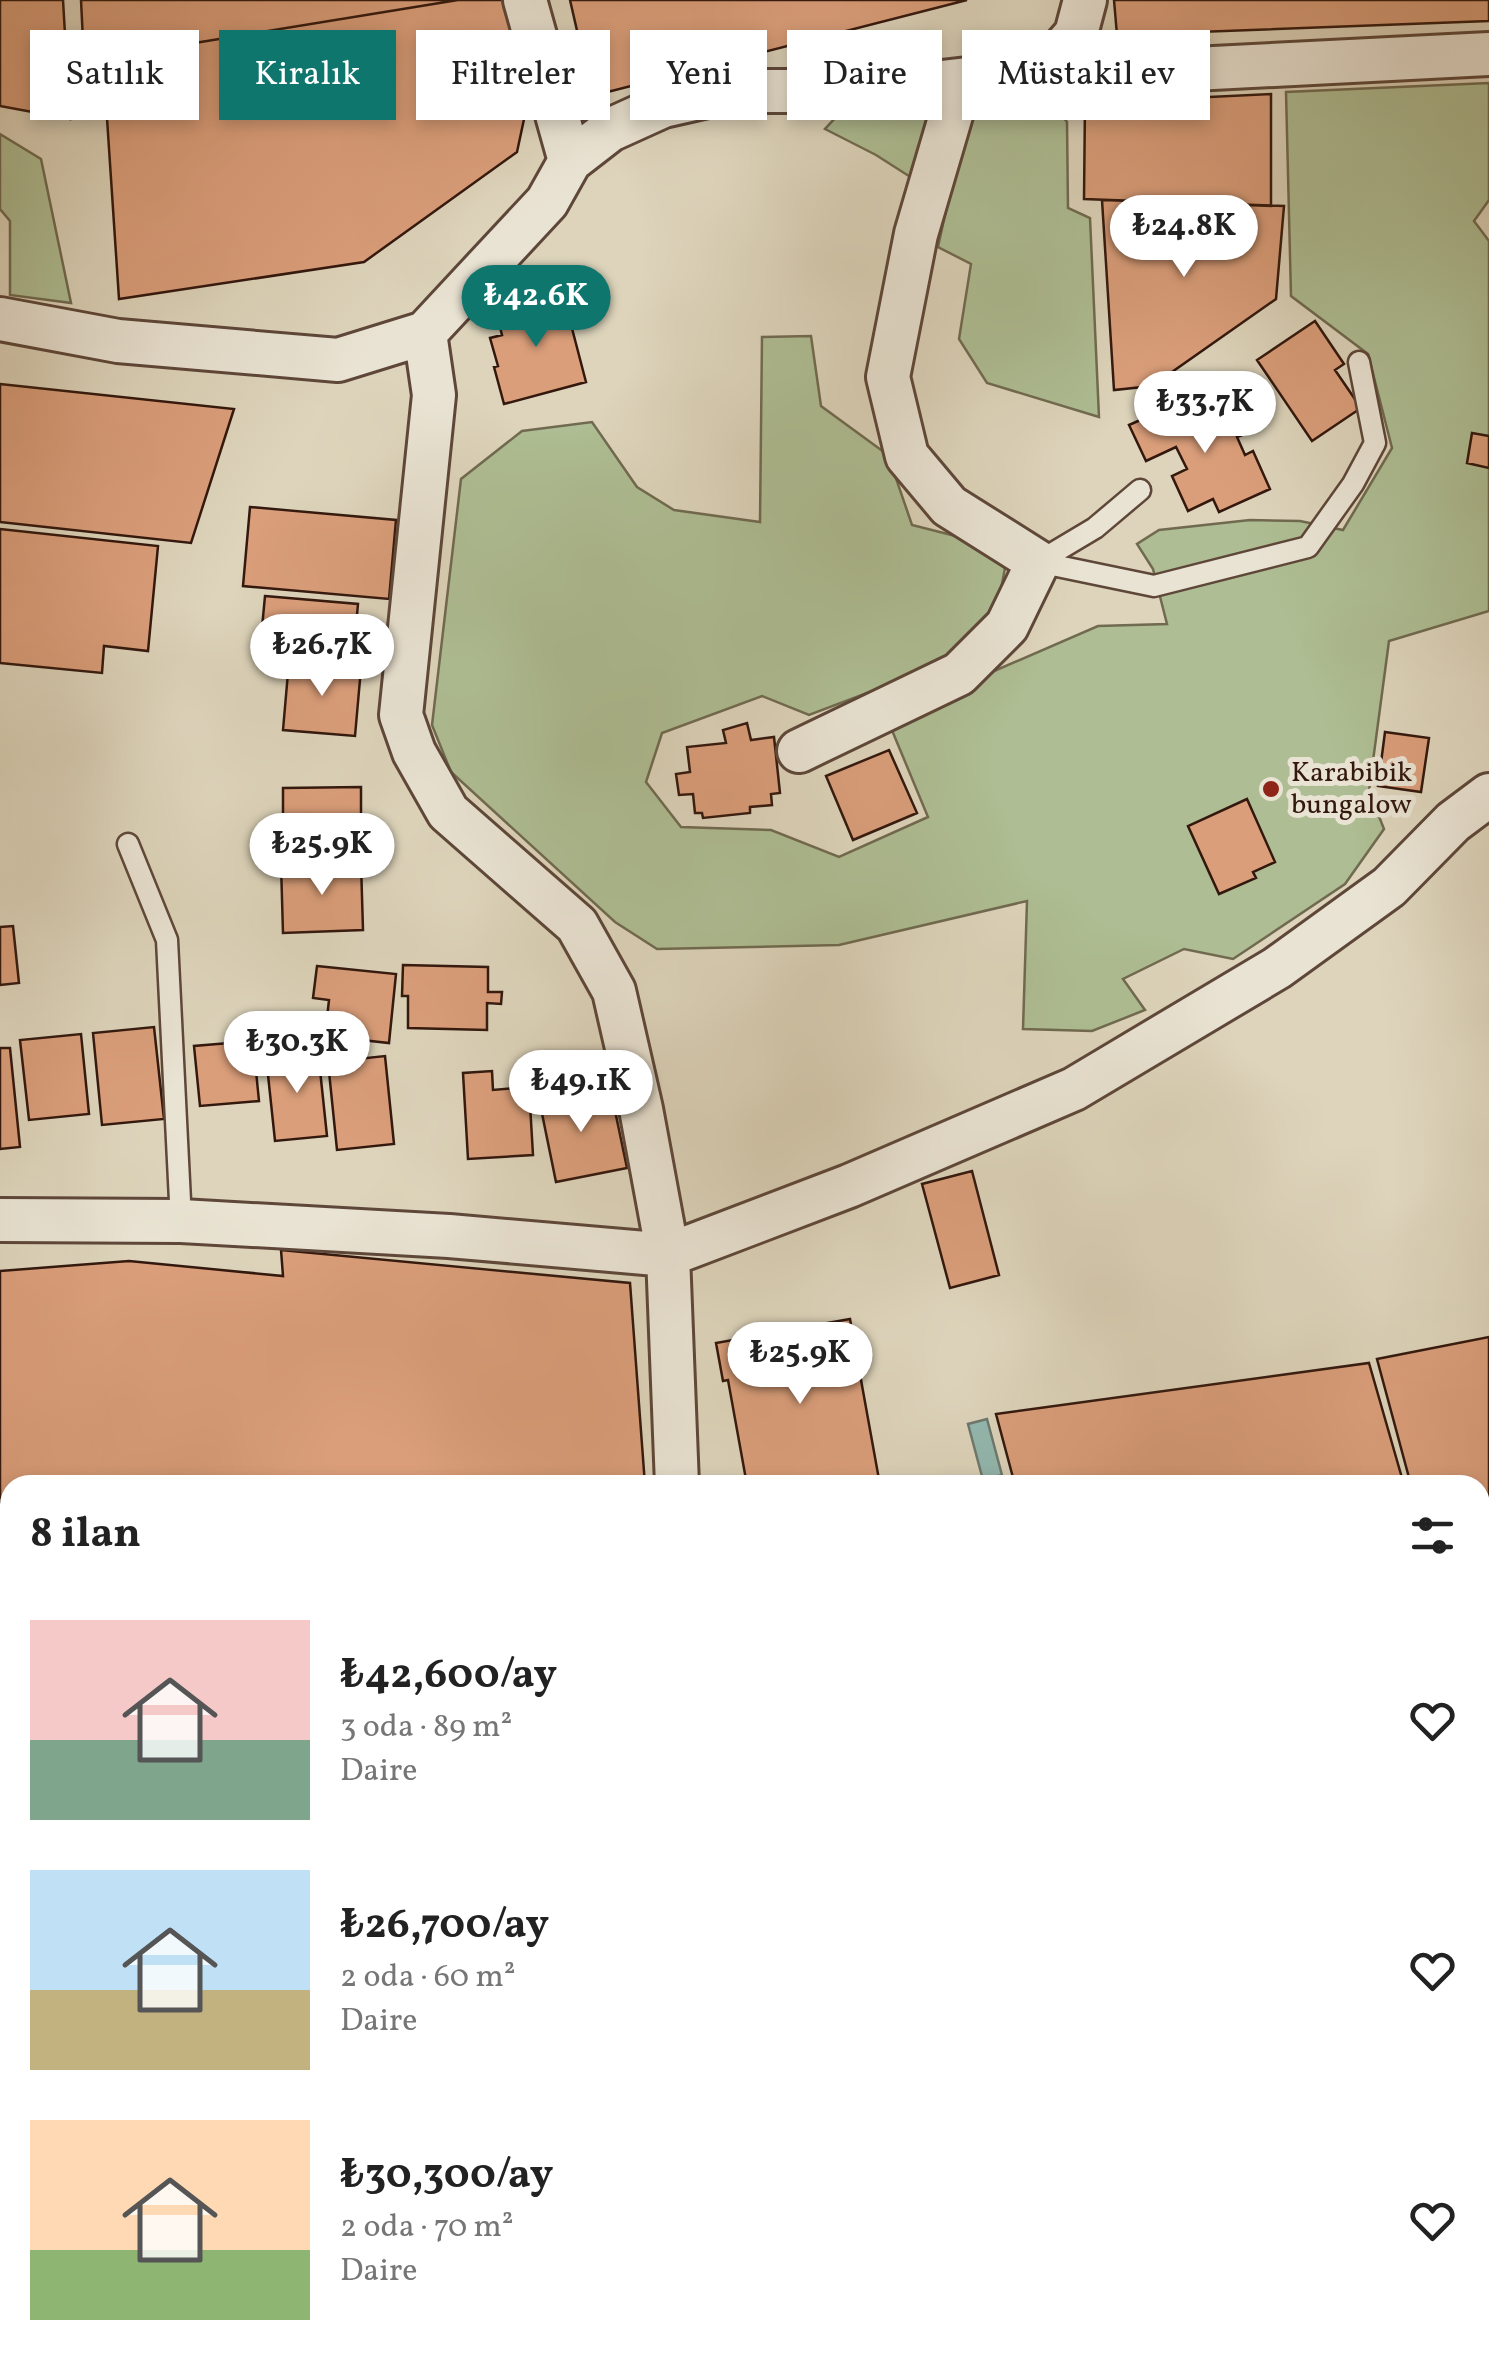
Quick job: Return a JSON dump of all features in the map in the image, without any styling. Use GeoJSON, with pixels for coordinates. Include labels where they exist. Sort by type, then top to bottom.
{"type":"FeatureCollection","features":[{"type":"Feature","properties":{"kind":"street"},"geometry":{"type":"LineString","coordinates":[[525,0],[570,161]]}},
{"type":"Feature","properties":{"kind":"street"},"geometry":{"type":"LineString","coordinates":[[1077,30],[1085,0]]}},
{"type":"Feature","properties":{"kind":"street"},"geometry":{"type":"LineString","coordinates":[[1210,68],[1489,54]]}},
{"type":"Feature","properties":{"kind":"street"},"geometry":{"type":"LineString","coordinates":[[0,319],[118,340],[338,360],[425,333],[548,202],[570,161],[610,130],[663,106],[729,91],[864,91],[961,82],[916,234],[888,377],[907,456],[949,506],[1038,562],[1007,626],[960,674],[799,751]]}},
{"type":"Feature","properties":{"kind":"street"},"geometry":{"type":"LineString","coordinates":[[425,333],[434,395],[401,715],[414,752],[448,812],[576,925],[614,991],[668,1255],[677,1475]]}},
{"type":"Feature","properties":{"kind":"street"},"geometry":{"type":"LineString","coordinates":[[0,1220],[181,1221],[449,1236],[668,1255],[849,1186],[1074,1089],[1276,968],[1389,887],[1452,822],[1489,795]]}},
{"type":"Feature","properties":{"kind":"lane"},"geometry":{"type":"LineString","coordinates":[[1038,562],[1154,586],[1308,547],[1354,484],[1374,443],[1359,362]]}},
{"type":"Feature","properties":{"kind":"lane"},"geometry":{"type":"LineString","coordinates":[[1038,562],[1094,528],[1140,490]]}},
{"type":"Feature","properties":{"kind":"lane"},"geometry":{"type":"LineString","coordinates":[[128,844],[167,940],[181,1221]]}},
{"type":"Feature","properties":{"kind":"green space"},"geometry":{"type":"Polygon","coordinates":[[[1489,83],[1489,200],[1474,221],[1489,241],[1489,611],[1389,641],[1369,791],[1384,829],[1345,884],[1233,959],[1184,949],[1123,979],[1145,1010],[1092,1031],[1023,1029],[1027,901],[839,945],[657,949],[615,922],[451,772],[432,725],[461,479],[522,431],[592,422],[637,487],[674,510],[760,522],[762,337],[811,336],[821,406],[888,455],[912,525],[979,542],[1005,568],[996,616],[949,662],[809,715],[762,696],[662,733],[646,782],[681,827],[771,830],[839,857],[928,817],[889,723],[985,675],[1098,626],[1167,624],[1153,569],[1137,544],[1159,530],[1250,520],[1300,521],[1343,530],[1392,448],[1368,354],[1291,296],[1286,92],[1489,83]]]}},
{"type":"Feature","properties":{"kind":"green space"},"geometry":{"type":"Polygon","coordinates":[[[962,104],[962,120],[1067,122],[1068,208],[1090,218],[1099,417],[987,383],[959,339],[971,264],[938,247],[948,201],[876,155],[825,129],[833,120],[942,120],[942,106],[962,104]]]}},
{"type":"Feature","properties":{"kind":"green space"},"geometry":{"type":"Polygon","coordinates":[[[0,134],[41,159],[71,303],[10,295],[10,221],[0,209],[0,134]]]}},
{"type":"Feature","properties":{"kind":"water"},"geometry":{"type":"Polygon","coordinates":[[[987,1419],[1002,1475],[982,1475],[968,1424],[987,1419]]]}},
{"type":"Feature","properties":{"kind":"building"},"geometry":{"type":"Polygon","coordinates":[[[0,0],[63,0],[65,30],[30,30],[30,112],[0,106],[0,0]]]}},
{"type":"Feature","properties":{"kind":"building"},"geometry":{"type":"Polygon","coordinates":[[[81,0],[458,0],[274,30],[219,30],[219,39],[199,42],[199,30],[82,30],[81,0]]]}},
{"type":"Feature","properties":{"kind":"building"},"geometry":{"type":"Polygon","coordinates":[[[458,0],[506,0],[514,30],[416,30],[416,120],[524,120],[517,152],[364,262],[119,299],[107,120],[199,120],[199,42],[219,39],[219,120],[396,120],[396,30],[274,30],[458,0]]]}},
{"type":"Feature","properties":{"kind":"building"},"geometry":{"type":"Polygon","coordinates":[[[570,0],[967,0],[850,30],[787,30],[787,46],[767,51],[767,30],[630,30],[630,86],[610,91],[610,30],[577,30],[570,0]]]}},
{"type":"Feature","properties":{"kind":"building"},"geometry":{"type":"Polygon","coordinates":[[[1114,0],[1489,0],[1489,21],[1210,32],[1117,30],[1114,0]]]}},
{"type":"Feature","properties":{"kind":"building"},"geometry":{"type":"Polygon","coordinates":[[[1271,94],[1271,206],[1084,199],[1085,120],[1210,120],[1210,97],[1271,94]]]}},
{"type":"Feature","properties":{"kind":"building"},"geometry":{"type":"Polygon","coordinates":[[[1102,200],[1284,206],[1276,299],[1152,386],[1114,390],[1102,200]]]}},
{"type":"Feature","properties":{"kind":"building"},"geometry":{"type":"Polygon","coordinates":[[[563,294],[586,382],[504,404],[490,338],[502,335],[496,312],[563,294]]]}},
{"type":"Feature","properties":{"kind":"building"},"geometry":{"type":"Polygon","coordinates":[[[1315,321],[1344,364],[1335,370],[1361,408],[1312,441],[1257,360],[1315,321]]]}},
{"type":"Feature","properties":{"kind":"building"},"geometry":{"type":"Polygon","coordinates":[[[0,384],[234,409],[191,543],[0,522],[0,384]]]}},
{"type":"Feature","properties":{"kind":"building"},"geometry":{"type":"Polygon","coordinates":[[[1227,397],[1245,434],[1237,437],[1245,455],[1253,451],[1270,489],[1219,512],[1213,499],[1188,511],[1172,476],[1187,469],[1176,447],[1146,461],[1129,425],[1163,410],[1170,423],[1182,418],[1188,433],[1202,426],[1195,411],[1227,397]]]}},
{"type":"Feature","properties":{"kind":"building"},"geometry":{"type":"Polygon","coordinates":[[[1472,433],[1489,436],[1489,468],[1467,463],[1472,433]]]}},
{"type":"Feature","properties":{"kind":"building"},"geometry":{"type":"Polygon","coordinates":[[[250,507],[396,520],[389,599],[243,586],[250,507]]]}},
{"type":"Feature","properties":{"kind":"building"},"geometry":{"type":"Polygon","coordinates":[[[0,529],[158,546],[148,651],[104,646],[102,673],[0,663],[0,529]]]}},
{"type":"Feature","properties":{"kind":"building"},"geometry":{"type":"Polygon","coordinates":[[[265,596],[358,604],[353,657],[260,649],[265,596]]]}},
{"type":"Feature","properties":{"kind":"building"},"geometry":{"type":"Polygon","coordinates":[[[289,661],[361,668],[355,736],[283,730],[289,661]]]}},
{"type":"Feature","properties":{"kind":"building"},"geometry":{"type":"Polygon","coordinates":[[[747,723],[751,740],[774,737],[780,793],[771,794],[772,805],[750,807],[750,813],[703,818],[702,813],[695,813],[693,794],[679,795],[676,774],[690,772],[687,747],[726,743],[723,730],[747,723]]]}},
{"type":"Feature","properties":{"kind":"building"},"geometry":{"type":"Polygon","coordinates":[[[1385,732],[1429,738],[1421,792],[1378,786],[1385,732]]]}},
{"type":"Feature","properties":{"kind":"building"},"geometry":{"type":"Polygon","coordinates":[[[889,750],[917,813],[853,840],[826,776],[889,750]]]}},
{"type":"Feature","properties":{"kind":"building"},"geometry":{"type":"Polygon","coordinates":[[[361,787],[361,849],[283,850],[283,788],[361,787]]]}},
{"type":"Feature","properties":{"kind":"building"},"geometry":{"type":"Polygon","coordinates":[[[1247,799],[1275,862],[1253,872],[1256,878],[1219,894],[1188,826],[1247,799]]]}},
{"type":"Feature","properties":{"kind":"building"},"geometry":{"type":"Polygon","coordinates":[[[361,863],[363,930],[283,933],[281,864],[361,863]]]}},
{"type":"Feature","properties":{"kind":"building"},"geometry":{"type":"Polygon","coordinates":[[[13,926],[19,983],[0,985],[0,927],[13,926]]]}},
{"type":"Feature","properties":{"kind":"building"},"geometry":{"type":"Polygon","coordinates":[[[403,965],[488,967],[488,992],[502,992],[501,1004],[487,1003],[487,1030],[408,1028],[408,996],[402,996],[403,965]]]}},
{"type":"Feature","properties":{"kind":"building"},"geometry":{"type":"Polygon","coordinates":[[[317,966],[396,974],[389,1043],[325,1036],[329,1000],[313,998],[317,966]]]}},
{"type":"Feature","properties":{"kind":"building"},"geometry":{"type":"Polygon","coordinates":[[[154,1027],[164,1119],[102,1125],[93,1033],[154,1027]]]}},
{"type":"Feature","properties":{"kind":"building"},"geometry":{"type":"Polygon","coordinates":[[[81,1034],[89,1114],[29,1120],[20,1040],[81,1034]]]}},
{"type":"Feature","properties":{"kind":"building"},"geometry":{"type":"Polygon","coordinates":[[[253,1041],[259,1101],[200,1106],[194,1046],[253,1041]]]}},
{"type":"Feature","properties":{"kind":"building"},"geometry":{"type":"Polygon","coordinates":[[[0,1048],[10,1048],[20,1147],[0,1149],[0,1048]]]}},
{"type":"Feature","properties":{"kind":"building"},"geometry":{"type":"Polygon","coordinates":[[[318,1051],[327,1136],[275,1141],[266,1056],[318,1051]]]}},
{"type":"Feature","properties":{"kind":"building"},"geometry":{"type":"Polygon","coordinates":[[[385,1056],[394,1144],[337,1150],[328,1062],[385,1056]]]}},
{"type":"Feature","properties":{"kind":"building"},"geometry":{"type":"Polygon","coordinates":[[[492,1071],[493,1090],[529,1087],[533,1155],[468,1159],[463,1073],[492,1071]]]}},
{"type":"Feature","properties":{"kind":"building"},"geometry":{"type":"Polygon","coordinates":[[[556,1091],[590,1096],[614,1106],[627,1168],[556,1182],[538,1094],[556,1091]]]}},
{"type":"Feature","properties":{"kind":"building"},"geometry":{"type":"Polygon","coordinates":[[[972,1171],[999,1275],[950,1288],[922,1184],[972,1171]]]}},
{"type":"Feature","properties":{"kind":"building"},"geometry":{"type":"Polygon","coordinates":[[[281,1250],[630,1283],[644,1475],[0,1475],[0,1271],[129,1261],[283,1276],[281,1250]]]}},
{"type":"Feature","properties":{"kind":"building"},"geometry":{"type":"Polygon","coordinates":[[[850,1319],[878,1475],[745,1475],[728,1380],[723,1381],[716,1343],[850,1319]]]}},
{"type":"Feature","properties":{"kind":"building"},"geometry":{"type":"Polygon","coordinates":[[[1489,1337],[1489,1475],[1408,1475],[1377,1359],[1489,1337]]]}},
{"type":"Feature","properties":{"kind":"building"},"geometry":{"type":"Polygon","coordinates":[[[1369,1363],[1401,1475],[1012,1475],[996,1414],[1369,1363]]]}},
{"type":"Feature","properties":{"kind":"place","name":"Karabibik bungalow"},"geometry":{"type":"Point","coordinates":[1271,789]}}]}
